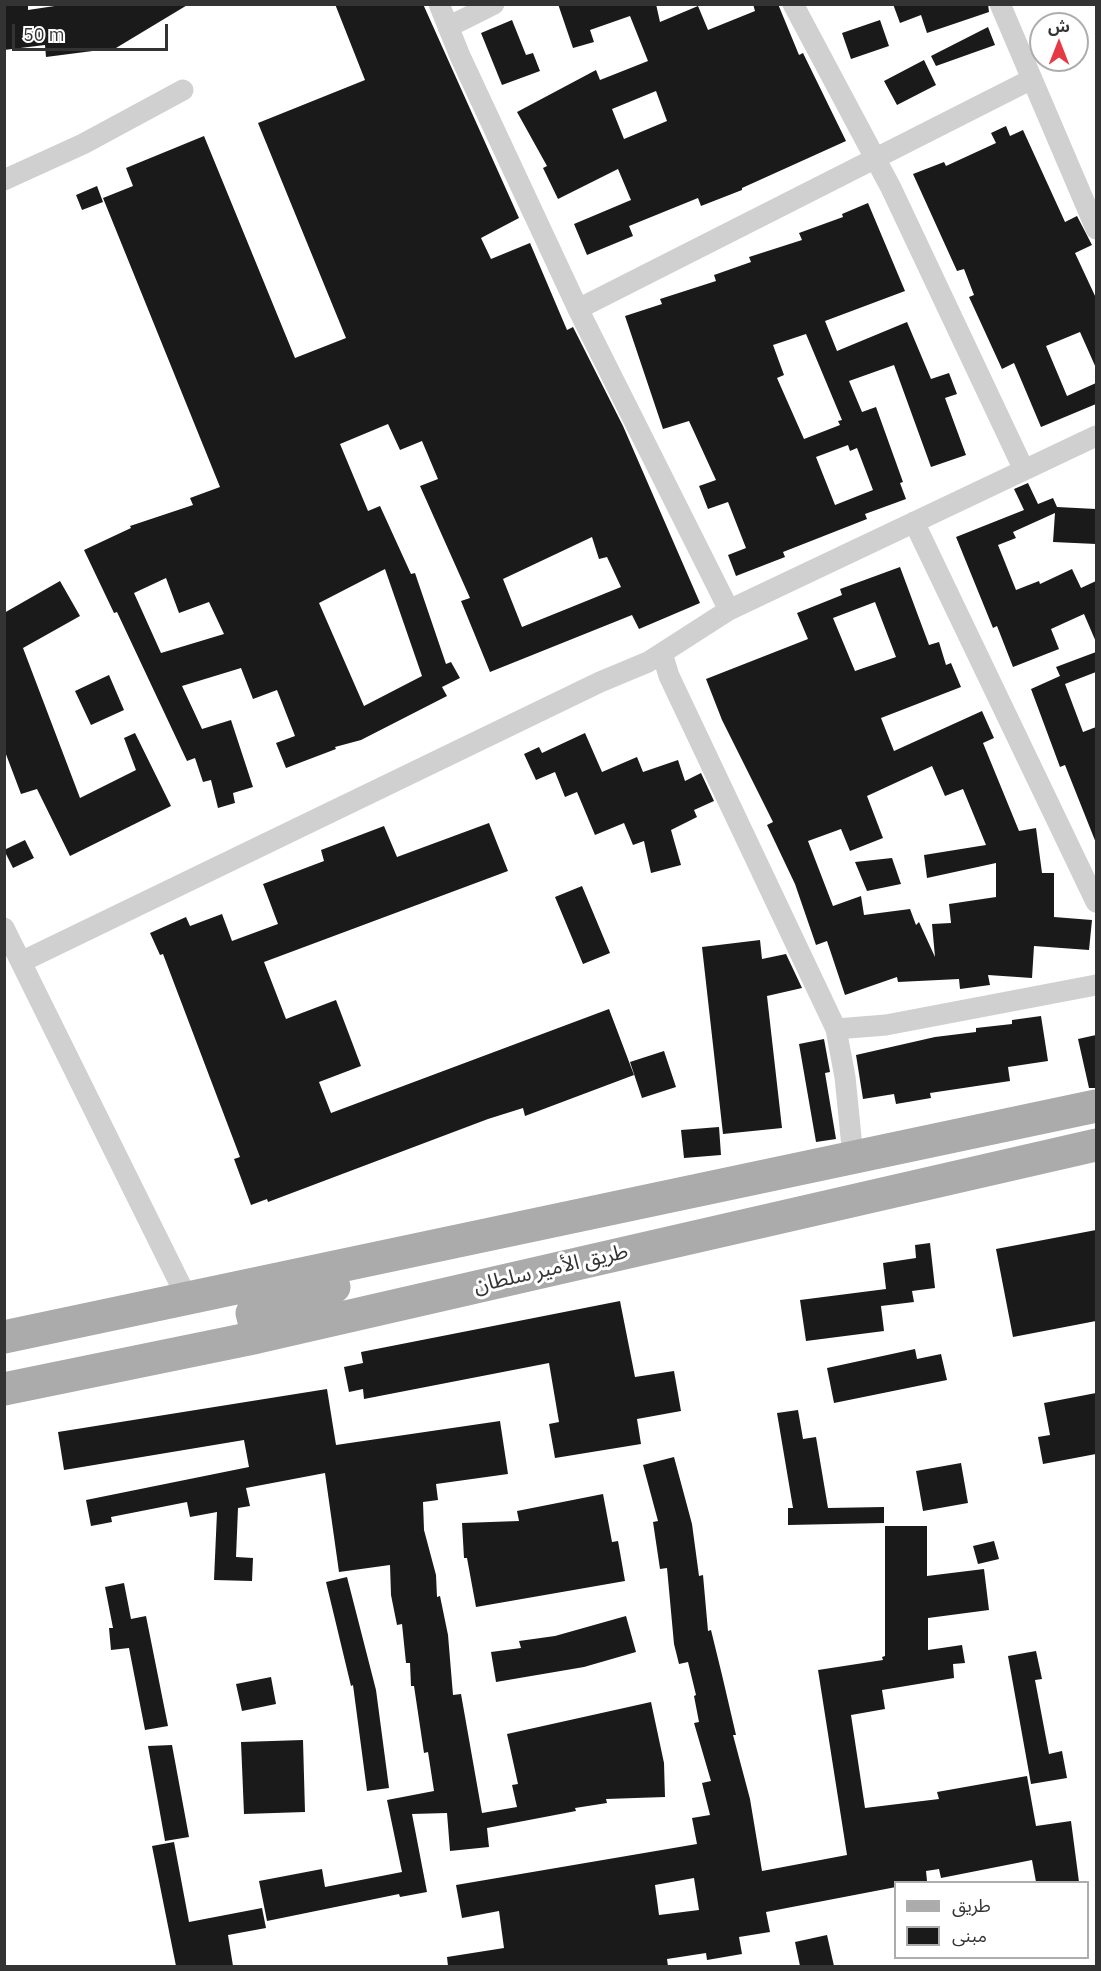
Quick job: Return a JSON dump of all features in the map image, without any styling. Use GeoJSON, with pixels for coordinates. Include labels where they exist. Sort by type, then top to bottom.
{"type":"FeatureCollection","features":[{"type":"Feature","properties":{"kind":"main road"},"geometry":{"type":"LineString","coordinates":[[4,1337],[188,1300],[361,1261],[1096,1106]]}},
{"type":"Feature","properties":{"kind":"main road","name":"طريق الأمير سلطان"},"geometry":{"type":"LineString","coordinates":[[4,1389],[258,1337],[1096,1145]]}},
{"type":"Feature","properties":{"kind":"main road"},"geometry":{"type":"LineString","coordinates":[[258,1337],[252,1313],[341,1285],[361,1261]]}},
{"type":"Feature","properties":{"kind":"street"},"geometry":{"type":"LineString","coordinates":[[439,4],[578,309],[729,610]]}},
{"type":"Feature","properties":{"kind":"street"},"geometry":{"type":"LineString","coordinates":[[448,27],[494,4]]}},
{"type":"Feature","properties":{"kind":"street"},"geometry":{"type":"LineString","coordinates":[[793,4],[875,160],[1024,470]]}},
{"type":"Feature","properties":{"kind":"street"},"geometry":{"type":"LineString","coordinates":[[1000,4],[1096,229]]}},
{"type":"Feature","properties":{"kind":"street"},"geometry":{"type":"LineString","coordinates":[[578,309],[1032,79]]}},
{"type":"Feature","properties":{"kind":"street"},"geometry":{"type":"LineString","coordinates":[[4,180],[83,144],[183,90]]}},
{"type":"Feature","properties":{"kind":"street"},"geometry":{"type":"LineString","coordinates":[[21,962],[600,682],[648,662],[729,610],[1096,436]]}},
{"type":"Feature","properties":{"kind":"street"},"geometry":{"type":"LineString","coordinates":[[914,522],[1096,902]]}},
{"type":"Feature","properties":{"kind":"street"},"geometry":{"type":"LineString","coordinates":[[662,652],[669,676],[836,1029],[853,1157]]}},
{"type":"Feature","properties":{"kind":"street"},"geometry":{"type":"LineString","coordinates":[[4,928],[188,1300]]}},
{"type":"Feature","properties":{"kind":"street"},"geometry":{"type":"LineString","coordinates":[[836,1029],[886,1024],[1096,986]]}},
{"type":"Feature","properties":{"kind":"building"},"geometry":{"type":"Polygon","coordinates":[[[4,4],[28,4],[28,10],[68,4],[189,4],[116,48],[46,57],[45,45],[4,50],[4,4]]]}},
{"type":"Feature","properties":{"kind":"building"},"geometry":{"type":"Polygon","coordinates":[[[335,4],[423,4],[519,218],[481,238],[491,259],[530,243],[567,330],[573,327],[623,426],[700,603],[639,629],[632,615],[490,672],[461,601],[470,598],[420,486],[438,479],[422,441],[400,450],[388,424],[340,444],[368,511],[380,506],[411,574],[415,573],[446,664],[451,662],[460,678],[442,687],[447,696],[361,740],[335,747],[336,749],[286,768],[276,743],[295,736],[277,690],[253,699],[241,668],[182,686],[202,729],[231,720],[253,787],[233,793],[235,803],[218,808],[211,780],[203,782],[195,758],[187,761],[117,612],[114,613],[84,550],[131,528],[130,526],[193,505],[190,498],[220,487],[103,198],[133,186],[126,168],[204,136],[295,358],[346,338],[258,123],[365,80],[335,4]],[[592,537],[503,579],[522,627],[621,587],[607,557],[599,559],[592,537]],[[385,569],[319,603],[364,706],[422,676],[385,569]],[[166,578],[134,593],[161,653],[224,634],[209,602],[179,613],[166,578]]]}},
{"type":"Feature","properties":{"kind":"building"},"geometry":{"type":"Polygon","coordinates":[[[558,4],[656,4],[660,22],[698,6],[708,30],[755,11],[753,4],[778,4],[799,55],[803,53],[846,141],[742,188],[742,190],[701,206],[698,198],[629,226],[633,236],[587,255],[574,224],[631,200],[618,169],[558,199],[543,168],[547,166],[517,112],[596,70],[600,80],[648,61],[630,16],[590,30],[594,42],[573,48],[558,4]],[[656,91],[612,109],[624,139],[667,121],[656,91]]]}},
{"type":"Feature","properties":{"kind":"building"},"geometry":{"type":"Polygon","coordinates":[[[893,4],[988,4],[989,12],[927,33],[921,15],[900,23],[893,4]]]}},
{"type":"Feature","properties":{"kind":"building"},"geometry":{"type":"Polygon","coordinates":[[[512,20],[526,55],[533,53],[540,71],[502,85],[481,33],[512,20]]]}},
{"type":"Feature","properties":{"kind":"building"},"geometry":{"type":"Polygon","coordinates":[[[880,20],[889,46],[851,59],[842,33],[880,20]]]}},
{"type":"Feature","properties":{"kind":"building"},"geometry":{"type":"Polygon","coordinates":[[[988,27],[995,45],[936,66],[931,56],[988,27]]]}},
{"type":"Feature","properties":{"kind":"building"},"geometry":{"type":"Polygon","coordinates":[[[924,60],[936,85],[897,105],[884,81],[924,60]]]}},
{"type":"Feature","properties":{"kind":"building"},"geometry":{"type":"Polygon","coordinates":[[[1006,126],[1010,136],[1023,130],[1065,222],[1077,216],[1092,245],[1075,253],[1096,298],[1096,368],[1080,332],[1046,346],[1067,396],[1096,383],[1096,404],[1041,427],[1014,363],[1002,369],[969,297],[974,295],[964,269],[957,271],[913,174],[944,162],[946,166],[996,143],[991,133],[1006,126]]]}},
{"type":"Feature","properties":{"kind":"building"},"geometry":{"type":"Polygon","coordinates":[[[97,186],[103,202],[82,210],[76,195],[97,186]]]}},
{"type":"Feature","properties":{"kind":"building"},"geometry":{"type":"Polygon","coordinates":[[[868,203],[905,291],[825,321],[837,351],[907,322],[931,379],[949,373],[957,394],[945,398],[966,455],[931,467],[894,365],[849,381],[862,412],[876,407],[903,482],[900,483],[906,499],[865,514],[867,519],[783,552],[785,557],[736,576],[728,555],[746,548],[728,502],[708,509],[699,486],[716,480],[689,421],[663,429],[625,316],[662,304],[660,299],[716,281],[714,275],[751,262],[749,257],[802,240],[799,233],[843,217],[842,214],[868,203]],[[806,334],[773,345],[784,375],[777,378],[804,439],[840,425],[838,421],[842,420],[806,334]],[[848,445],[816,457],[835,505],[873,490],[857,448],[850,451],[848,445]]]}},
{"type":"Feature","properties":{"kind":"building"},"geometry":{"type":"Polygon","coordinates":[[[1028,483],[1038,504],[1053,498],[1057,507],[1096,509],[1096,544],[1053,542],[1055,513],[1013,532],[1016,538],[998,545],[1016,590],[1039,581],[1040,584],[1072,569],[1081,588],[1096,581],[1096,642],[1084,614],[1051,629],[1059,649],[1013,667],[997,626],[993,628],[956,537],[1024,510],[1014,489],[1028,483]]]}},
{"type":"Feature","properties":{"kind":"building"},"geometry":{"type":"Polygon","coordinates":[[[900,567],[929,645],[939,642],[946,665],[951,663],[961,687],[881,718],[894,751],[982,711],[994,738],[983,743],[1019,831],[1036,828],[1042,873],[1054,873],[1054,917],[1092,920],[1089,950],[1034,946],[1032,978],[988,975],[990,985],[960,989],[959,979],[898,982],[897,977],[845,995],[827,941],[816,945],[795,884],[767,825],[773,822],[722,720],[706,679],[808,639],[797,613],[842,595],[840,589],[900,567]],[[875,602],[833,618],[855,671],[896,657],[875,602]],[[932,766],[867,796],[883,838],[850,851],[841,829],[808,841],[833,906],[861,896],[864,915],[910,909],[916,925],[919,922],[935,957],[932,924],[951,923],[949,904],[996,897],[996,863],[927,878],[924,855],[986,845],[963,789],[945,796],[932,766]]]}},
{"type":"Feature","properties":{"kind":"building"},"geometry":{"type":"Polygon","coordinates":[[[60,581],[80,616],[23,648],[80,798],[136,770],[124,738],[135,733],[171,806],[70,856],[37,789],[21,794],[4,749],[4,613],[60,581]]]}},
{"type":"Feature","properties":{"kind":"building"},"geometry":{"type":"Polygon","coordinates":[[[1096,652],[1096,672],[1065,684],[1083,732],[1096,727],[1096,843],[1065,765],[1060,767],[1031,689],[1060,676],[1056,667],[1096,652]]]}},
{"type":"Feature","properties":{"kind":"building"},"geometry":{"type":"Polygon","coordinates":[[[109,675],[124,710],[91,725],[75,691],[109,675]]]}},
{"type":"Feature","properties":{"kind":"building"},"geometry":{"type":"Polygon","coordinates":[[[585,733],[602,772],[637,757],[643,772],[678,760],[685,781],[701,773],[714,801],[694,810],[697,817],[671,830],[681,865],[651,873],[644,841],[633,845],[624,823],[595,835],[577,792],[565,797],[555,772],[536,780],[524,754],[539,747],[542,753],[585,733]]]}},
{"type":"Feature","properties":{"kind":"building"},"geometry":{"type":"Polygon","coordinates":[[[489,823],[508,871],[264,962],[286,1019],[336,1000],[361,1066],[319,1082],[331,1113],[609,1009],[634,1075],[525,1116],[523,1108],[488,1119],[268,1202],[267,1199],[251,1205],[234,1159],[240,1157],[163,954],[160,955],[150,933],[186,917],[190,926],[222,914],[232,941],[278,924],[263,884],[324,861],[321,850],[384,826],[397,857],[489,823]]]}},
{"type":"Feature","properties":{"kind":"building"},"geometry":{"type":"Polygon","coordinates":[[[25,840],[34,858],[13,868],[4,850],[25,840]]]}},
{"type":"Feature","properties":{"kind":"building"},"geometry":{"type":"Polygon","coordinates":[[[892,858],[901,884],[867,891],[855,862],[892,858]]]}},
{"type":"Feature","properties":{"kind":"building"},"geometry":{"type":"Polygon","coordinates":[[[582,886],[610,953],[583,964],[555,897],[582,886]]]}},
{"type":"Feature","properties":{"kind":"building"},"geometry":{"type":"Polygon","coordinates":[[[760,940],[762,959],[786,954],[802,988],[767,996],[782,1128],[723,1134],[702,947],[760,940]]]}},
{"type":"Feature","properties":{"kind":"building"},"geometry":{"type":"Polygon","coordinates":[[[1041,1016],[1048,1061],[1008,1067],[1010,1081],[930,1093],[931,1098],[896,1104],[894,1094],[863,1099],[856,1055],[935,1037],[976,1032],[976,1028],[1012,1024],[1012,1020],[1041,1016]]]}},
{"type":"Feature","properties":{"kind":"building"},"geometry":{"type":"Polygon","coordinates":[[[1096,1035],[1096,1088],[1089,1088],[1078,1039],[1096,1035]]]}},
{"type":"Feature","properties":{"kind":"building"},"geometry":{"type":"Polygon","coordinates":[[[824,1039],[830,1072],[825,1073],[836,1139],[816,1142],[799,1044],[824,1039]]]}},
{"type":"Feature","properties":{"kind":"building"},"geometry":{"type":"Polygon","coordinates":[[[664,1051],[676,1087],[642,1098],[630,1062],[664,1051]]]}},
{"type":"Feature","properties":{"kind":"building"},"geometry":{"type":"Polygon","coordinates":[[[719,1127],[721,1155],[684,1158],[681,1130],[719,1127]]]}},
{"type":"Feature","properties":{"kind":"building"},"geometry":{"type":"Polygon","coordinates":[[[1096,1230],[1096,1321],[1013,1337],[996,1249],[1096,1230]]]}},
{"type":"Feature","properties":{"kind":"building"},"geometry":{"type":"Polygon","coordinates":[[[930,1243],[935,1288],[912,1291],[914,1302],[881,1306],[884,1331],[806,1341],[800,1300],[886,1289],[883,1263],[916,1258],[915,1245],[930,1243]]]}},
{"type":"Feature","properties":{"kind":"building"},"geometry":{"type":"Polygon","coordinates":[[[620,1301],[635,1377],[674,1371],[681,1411],[637,1419],[641,1444],[555,1458],[549,1424],[559,1422],[549,1363],[364,1399],[363,1389],[349,1392],[344,1367],[363,1363],[361,1352],[620,1301]]]}},
{"type":"Feature","properties":{"kind":"building"},"geometry":{"type":"Polygon","coordinates":[[[915,1349],[917,1359],[941,1354],[947,1380],[834,1403],[827,1368],[915,1349]]]}},
{"type":"Feature","properties":{"kind":"building"},"geometry":{"type":"Polygon","coordinates":[[[327,1389],[336,1445],[500,1421],[508,1474],[436,1484],[438,1500],[423,1502],[424,1530],[436,1575],[437,1597],[440,1596],[448,1635],[453,1695],[461,1694],[482,1813],[517,1807],[512,1785],[518,1784],[507,1734],[651,1702],[664,1763],[665,1797],[606,1799],[607,1803],[575,1808],[576,1811],[487,1828],[489,1847],[450,1851],[447,1813],[412,1814],[427,1892],[400,1897],[399,1894],[267,1921],[259,1881],[322,1869],[325,1887],[402,1872],[387,1800],[434,1791],[428,1752],[424,1753],[414,1686],[411,1686],[410,1663],[406,1663],[402,1624],[397,1625],[391,1595],[390,1565],[339,1572],[325,1473],[246,1488],[250,1506],[238,1508],[236,1557],[253,1558],[252,1581],[214,1580],[217,1512],[190,1517],[187,1502],[111,1517],[112,1522],[91,1526],[86,1500],[249,1467],[244,1440],[64,1470],[58,1432],[327,1389]]]}},
{"type":"Feature","properties":{"kind":"building"},"geometry":{"type":"Polygon","coordinates":[[[1096,1393],[1096,1454],[1043,1464],[1038,1437],[1050,1435],[1044,1403],[1096,1393]]]}},
{"type":"Feature","properties":{"kind":"building"},"geometry":{"type":"Polygon","coordinates":[[[798,1410],[803,1439],[816,1437],[828,1508],[884,1507],[884,1523],[788,1525],[788,1508],[793,1508],[777,1413],[798,1410]]]}},
{"type":"Feature","properties":{"kind":"building"},"geometry":{"type":"Polygon","coordinates":[[[674,1457],[692,1524],[699,1576],[703,1575],[708,1631],[711,1630],[736,1735],[733,1735],[750,1799],[762,1871],[847,1855],[818,1670],[883,1660],[882,1657],[885,1656],[885,1526],[927,1526],[927,1576],[984,1569],[989,1610],[928,1618],[928,1650],[962,1645],[965,1663],[953,1664],[954,1678],[882,1690],[885,1709],[851,1715],[865,1808],[939,1799],[937,1792],[1027,1776],[1036,1826],[1071,1821],[1079,1881],[1036,1881],[1032,1860],[941,1878],[939,1869],[926,1871],[927,1881],[894,1881],[894,1887],[766,1912],[770,1932],[739,1937],[742,1954],[707,1960],[706,1953],[667,1959],[668,1966],[448,1966],[447,1957],[504,1948],[499,1911],[462,1918],[456,1885],[697,1844],[692,1818],[710,1815],[702,1783],[711,1781],[694,1723],[699,1722],[694,1696],[696,1695],[688,1662],[679,1664],[674,1644],[667,1568],[660,1569],[653,1522],[658,1521],[643,1465],[674,1457]],[[694,1878],[655,1885],[659,1915],[699,1910],[694,1878]]]}},
{"type":"Feature","properties":{"kind":"building"},"geometry":{"type":"Polygon","coordinates":[[[961,1463],[968,1503],[923,1511],[916,1471],[961,1463]]]}},
{"type":"Feature","properties":{"kind":"building"},"geometry":{"type":"Polygon","coordinates":[[[603,1494],[612,1542],[618,1541],[625,1581],[476,1607],[467,1558],[464,1558],[462,1523],[519,1521],[517,1511],[603,1494]]]}},
{"type":"Feature","properties":{"kind":"building"},"geometry":{"type":"Polygon","coordinates":[[[994,1541],[999,1559],[978,1564],[973,1546],[994,1541]]]}},
{"type":"Feature","properties":{"kind":"building"},"geometry":{"type":"Polygon","coordinates":[[[347,1577],[376,1690],[389,1788],[367,1791],[353,1685],[351,1686],[326,1582],[347,1577]]]}},
{"type":"Feature","properties":{"kind":"building"},"geometry":{"type":"Polygon","coordinates":[[[124,1583],[131,1619],[146,1616],[168,1726],[145,1730],[129,1648],[111,1650],[109,1628],[113,1628],[105,1587],[124,1583]]]}},
{"type":"Feature","properties":{"kind":"building"},"geometry":{"type":"Polygon","coordinates":[[[626,1616],[636,1652],[584,1667],[496,1682],[491,1652],[521,1648],[519,1641],[555,1636],[626,1616]]]}},
{"type":"Feature","properties":{"kind":"building"},"geometry":{"type":"Polygon","coordinates":[[[1036,1651],[1042,1679],[1035,1680],[1049,1754],[1062,1751],[1067,1778],[1031,1784],[1008,1656],[1036,1651]]]}},
{"type":"Feature","properties":{"kind":"building"},"geometry":{"type":"Polygon","coordinates":[[[271,1677],[276,1704],[242,1711],[236,1684],[271,1677]]]}},
{"type":"Feature","properties":{"kind":"building"},"geometry":{"type":"Polygon","coordinates":[[[303,1740],[305,1812],[244,1814],[241,1742],[303,1740]]]}},
{"type":"Feature","properties":{"kind":"building"},"geometry":{"type":"Polygon","coordinates":[[[172,1745],[189,1837],[165,1841],[148,1746],[172,1745]]]}},
{"type":"Feature","properties":{"kind":"building"},"geometry":{"type":"Polygon","coordinates":[[[174,1842],[189,1922],[262,1908],[266,1928],[228,1935],[233,1966],[176,1966],[152,1846],[174,1842]]]}},
{"type":"Feature","properties":{"kind":"building"},"geometry":{"type":"Polygon","coordinates":[[[827,1935],[834,1966],[800,1966],[795,1942],[827,1935]]]}}]}
